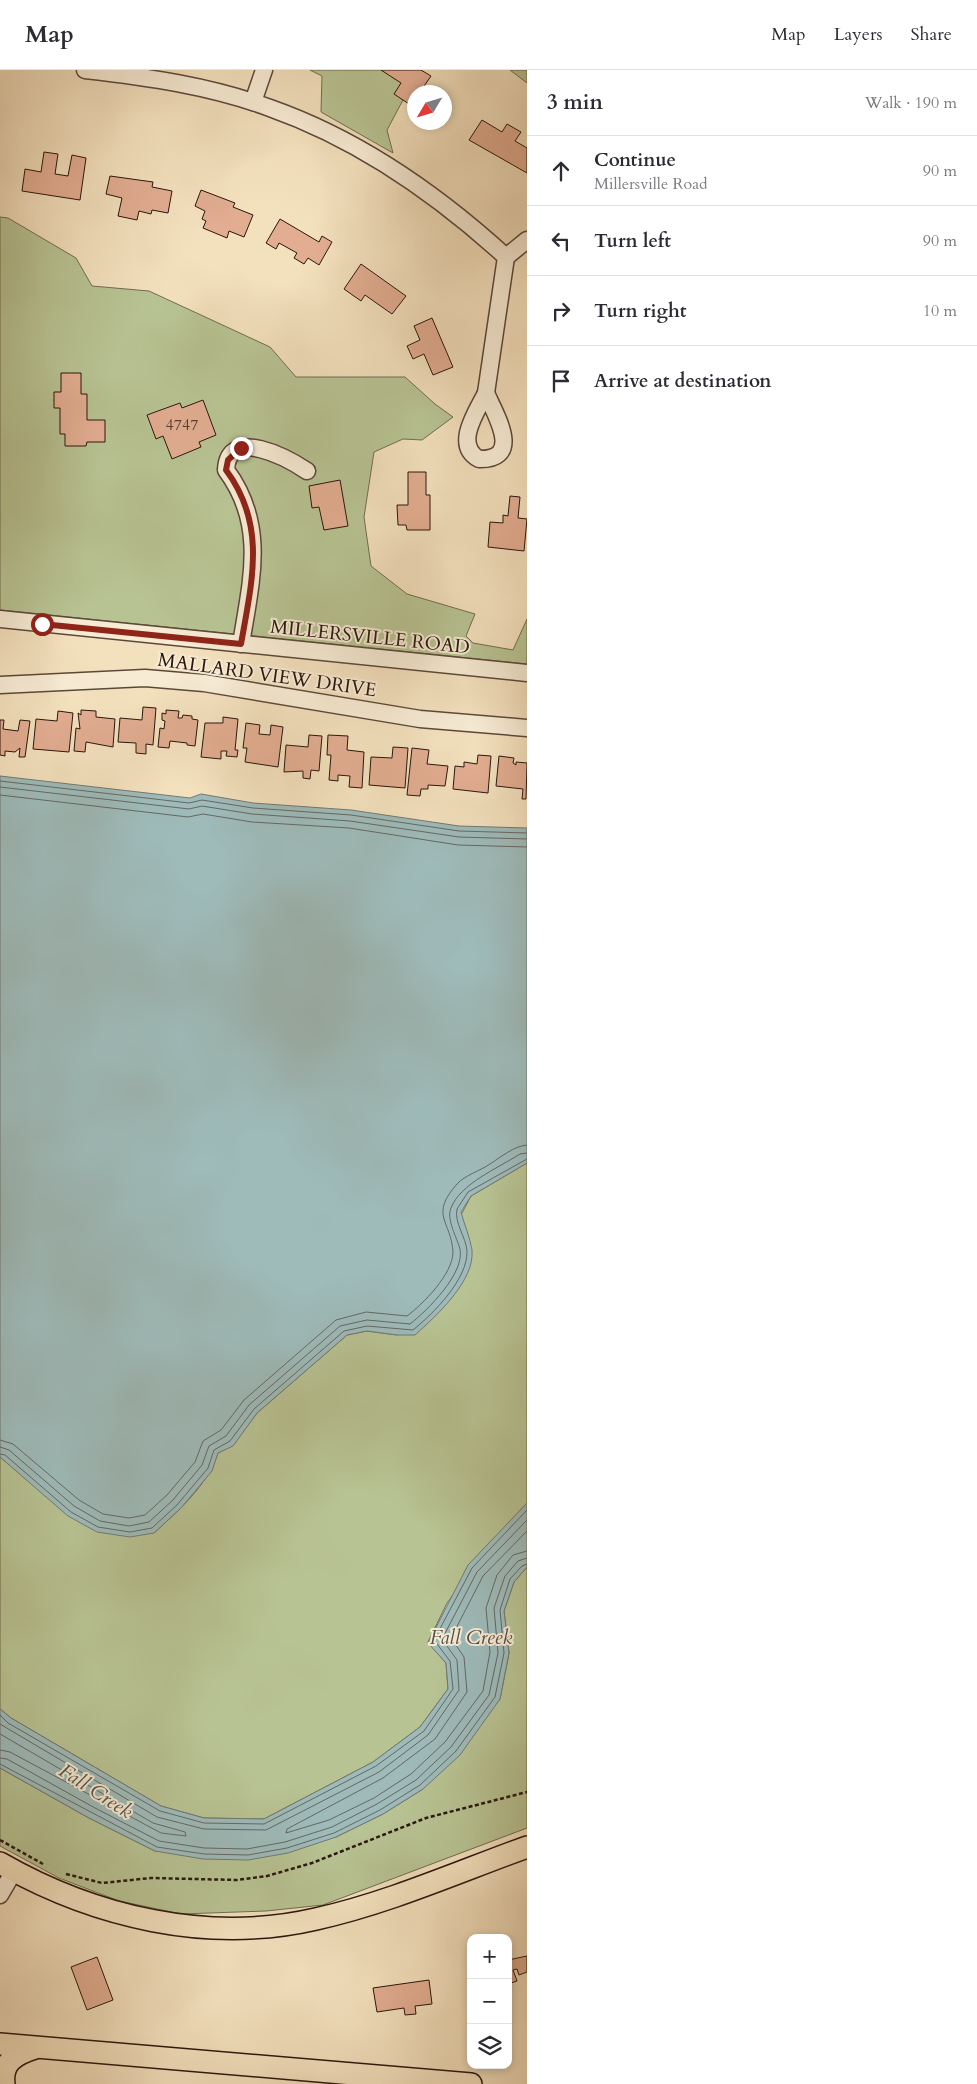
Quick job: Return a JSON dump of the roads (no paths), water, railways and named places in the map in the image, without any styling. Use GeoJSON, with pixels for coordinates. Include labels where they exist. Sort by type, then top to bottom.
{"type":"FeatureCollection","features":[{"type":"Feature","properties":{"kind":"main road"},"geometry":{"type":"LineString","coordinates":[[7,1867],[64,1895],[116,1913],[180,1924],[248,1927],[296,1922],[347,1912],[527,1847]]}},
{"type":"Feature","properties":{"kind":"main road"},"geometry":{"type":"LineString","coordinates":[[0,2044],[470,2084]]}},
{"type":"Feature","properties":{"kind":"main road"},"geometry":{"type":"LineString","coordinates":[[4,2084],[5,2070],[11,2060],[22,2052],[37,2047]]}},
{"type":"Feature","properties":{"kind":"street"},"geometry":{"type":"LineString","coordinates":[[85,70],[146,77],[253,102],[342,140],[387,165],[467,222],[506,257]]}},
{"type":"Feature","properties":{"kind":"street"},"geometry":{"type":"LineString","coordinates":[[253,102],[264,70]]}},
{"type":"Feature","properties":{"kind":"street"},"geometry":{"type":"LineString","coordinates":[[486,392],[506,257],[527,240]]}},
{"type":"Feature","properties":{"kind":"street"},"geometry":{"type":"LineString","coordinates":[[241,644],[251,586],[254,540],[244,499],[226,470],[226,465],[232,455],[241,448],[261,448],[280,455],[307,471]]}},
{"type":"Feature","properties":{"kind":"street","name":"MILLERSVILLE ROAD"},"geometry":{"type":"LineString","coordinates":[[0,619],[527,673]]}},
{"type":"Feature","properties":{"kind":"street","name":"MALLARD VIEW DRIVE"},"geometry":{"type":"LineString","coordinates":[[0,685],[145,678],[204,683],[420,719],[527,728]]}},
{"type":"Feature","properties":{"kind":"street"},"geometry":{"type":"LineString","coordinates":[[0,1895],[7,1867]]}},
{"type":"Feature","properties":{"kind":"water"},"geometry":{"type":"Polygon","coordinates":[[[0,776],[190,798],[201,794],[253,803],[351,810],[459,826],[527,828],[527,1163],[471,1196],[461,1212],[472,1250],[471,1262],[461,1286],[433,1318],[415,1335],[367,1331],[347,1335],[257,1413],[233,1446],[218,1453],[212,1471],[181,1508],[154,1533],[130,1537],[97,1532],[68,1516],[0,1457],[0,776]]]}},
{"type":"Feature","properties":{"kind":"water","name":"Fall Creek"},"geometry":{"type":"Polygon","coordinates":[[[527,1503],[527,1567],[514,1582],[504,1611],[509,1653],[500,1699],[460,1755],[423,1789],[383,1814],[336,1837],[288,1853],[248,1860],[203,1859],[155,1851],[89,1818],[0,1768],[0,1709],[11,1718],[161,1806],[204,1818],[264,1819],[373,1762],[420,1727],[448,1689],[446,1663],[428,1643],[468,1565],[527,1503]]]}}]}
